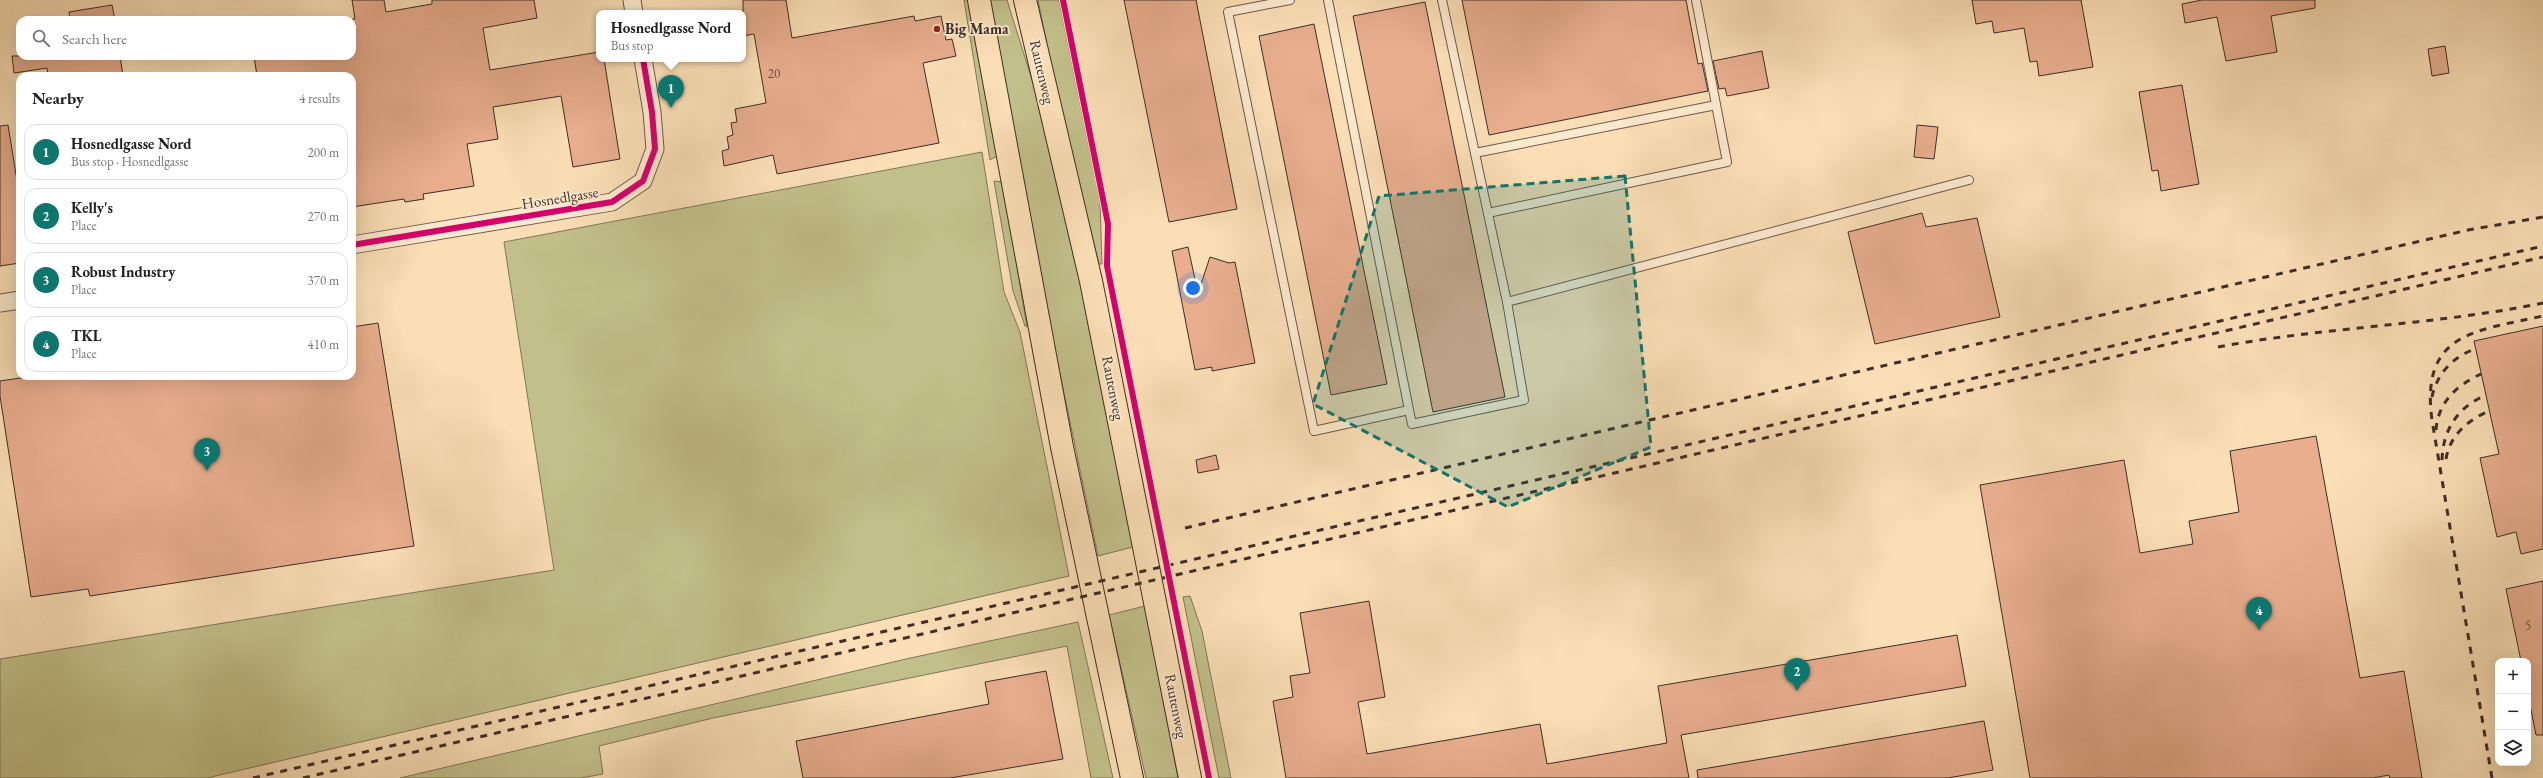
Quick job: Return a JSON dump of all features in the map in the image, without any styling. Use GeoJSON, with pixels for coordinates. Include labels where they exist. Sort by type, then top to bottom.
{"type":"FeatureCollection","features":[{"type":"Feature","properties":{"kind":"main road"},"geometry":{"type":"LineString","coordinates":[[979,0],[1056,416],[1132,778]]}},
{"type":"Feature","properties":{"kind":"main road","name":"Rautenweg"},"geometry":{"type":"LineString","coordinates":[[1025,0],[1091,281],[1190,778]]}},
{"type":"Feature","properties":{"kind":"street"},"geometry":{"type":"LineString","coordinates":[[632,0],[634,10]]}},
{"type":"Feature","properties":{"kind":"street","name":"Hosnedlgasse"},"geometry":{"type":"LineString","coordinates":[[356,244],[612,202],[643,181],[655,149],[652,112],[643,62]]}},
{"type":"Feature","properties":{"kind":"street"},"geometry":{"type":"LineString","coordinates":[[0,303],[16,301]]}},
{"type":"Feature","properties":{"kind":"lane"},"geometry":{"type":"LineString","coordinates":[[1290,0],[1228,12],[1314,430],[1409,410]]}},
{"type":"Feature","properties":{"kind":"lane"},"geometry":{"type":"LineString","coordinates":[[1328,0],[1412,424],[1524,400],[1507,302],[1442,0]]}},
{"type":"Feature","properties":{"kind":"lane"},"geometry":{"type":"LineString","coordinates":[[1488,213],[1727,162],[1696,0]]}},
{"type":"Feature","properties":{"kind":"lane"},"geometry":{"type":"LineString","coordinates":[[1475,153],[1716,105]]}},
{"type":"Feature","properties":{"kind":"lane"},"geometry":{"type":"LineString","coordinates":[[1507,302],[1969,180]]}},
{"type":"Feature","properties":{"kind":"highlighted area"},"geometry":{"type":"Polygon","coordinates":[[[1625,176],[1651,447],[1508,507],[1313,404],[1379,196],[1625,176]]]}},
{"type":"Feature","properties":{"kind":"shaded area"},"geometry":{"type":"Polygon","coordinates":[[[964,0],[971,0],[997,156],[990,160],[964,0]]]}},
{"type":"Feature","properties":{"kind":"shaded area"},"geometry":{"type":"Polygon","coordinates":[[[989,0],[1007,0],[1042,112],[1081,288],[1133,547],[1098,556],[1055,350],[989,0]]]}},
{"type":"Feature","properties":{"kind":"shaded area"},"geometry":{"type":"Polygon","coordinates":[[[1038,0],[1059,0],[1100,202],[1102,264],[1099,264],[1059,104],[1038,0]]]}},
{"type":"Feature","properties":{"kind":"shaded area"},"geometry":{"type":"Polygon","coordinates":[[[982,152],[1004,292],[1020,332],[1069,576],[207,778],[0,778],[0,659],[554,570],[504,242],[982,152]]]}},
{"type":"Feature","properties":{"kind":"shaded area"},"geometry":{"type":"Polygon","coordinates":[[[994,181],[1003,182],[1027,327],[1025,326],[1013,291],[994,181]]]}},
{"type":"Feature","properties":{"kind":"shaded area"},"geometry":{"type":"Polygon","coordinates":[[[1190,596],[1202,631],[1231,778],[1219,778],[1183,597],[1190,596]]]}},
{"type":"Feature","properties":{"kind":"shaded area"},"geometry":{"type":"Polygon","coordinates":[[[1145,606],[1178,778],[1146,778],[1109,615],[1145,606]]]}},
{"type":"Feature","properties":{"kind":"shaded area"},"geometry":{"type":"Polygon","coordinates":[[[1078,622],[1113,778],[1091,778],[1067,646],[713,718],[599,746],[603,774],[581,778],[400,778],[906,659],[1078,622]]]}},
{"type":"Feature","properties":{"kind":"building"},"geometry":{"type":"Polygon","coordinates":[[[352,0],[384,0],[386,12],[432,4],[432,0],[534,0],[537,18],[483,28],[490,70],[596,52],[596,62],[604,62],[620,159],[573,167],[561,96],[493,107],[498,139],[467,144],[474,186],[423,194],[424,199],[405,202],[404,199],[356,206],[356,72],[256,72],[255,60],[356,60],[356,16],[355,16],[352,0]]]}},
{"type":"Feature","properties":{"kind":"building"},"geometry":{"type":"Polygon","coordinates":[[[743,0],[786,0],[792,38],[914,16],[915,21],[941,16],[946,40],[952,39],[956,56],[923,63],[939,143],[777,174],[773,155],[724,166],[722,151],[729,149],[727,137],[733,135],[731,123],[737,122],[735,109],[766,103],[754,34],[746,35],[746,10],[743,10],[743,0]]]}},
{"type":"Feature","properties":{"kind":"building"},"geometry":{"type":"Polygon","coordinates":[[[1124,0],[1196,0],[1237,209],[1169,222],[1124,0]]]}},
{"type":"Feature","properties":{"kind":"building"},"geometry":{"type":"Polygon","coordinates":[[[1462,0],[1686,0],[1698,64],[1702,63],[1708,91],[1489,135],[1462,0]]]}},
{"type":"Feature","properties":{"kind":"building"},"geometry":{"type":"Polygon","coordinates":[[[1972,0],[2081,0],[2093,67],[2039,76],[2037,61],[2030,62],[2024,28],[1994,33],[1992,21],[1976,24],[1972,0]]]}},
{"type":"Feature","properties":{"kind":"building"},"geometry":{"type":"Polygon","coordinates":[[[2202,0],[2315,0],[2315,8],[2271,16],[2277,52],[2226,61],[2217,17],[2185,23],[2182,4],[2202,0]]]}},
{"type":"Feature","properties":{"kind":"building"},"geometry":{"type":"Polygon","coordinates":[[[1425,2],[1505,397],[1433,412],[1353,16],[1425,2]]]}},
{"type":"Feature","properties":{"kind":"building"},"geometry":{"type":"Polygon","coordinates":[[[112,5],[114,16],[70,16],[69,12],[112,5]]]}},
{"type":"Feature","properties":{"kind":"building"},"geometry":{"type":"Polygon","coordinates":[[[1314,24],[1387,384],[1331,395],[1259,36],[1314,24]]]}},
{"type":"Feature","properties":{"kind":"building"},"geometry":{"type":"Polygon","coordinates":[[[2445,46],[2449,73],[2432,76],[2428,49],[2445,46]]]}},
{"type":"Feature","properties":{"kind":"building"},"geometry":{"type":"Polygon","coordinates":[[[1762,51],[1769,88],[1727,96],[1725,88],[1719,89],[1713,61],[1762,51]]]}},
{"type":"Feature","properties":{"kind":"building"},"geometry":{"type":"Polygon","coordinates":[[[12,56],[16,56],[16,60],[121,60],[122,72],[48,72],[47,68],[14,73],[12,56]]]}},
{"type":"Feature","properties":{"kind":"building"},"geometry":{"type":"Polygon","coordinates":[[[2182,85],[2199,184],[2161,191],[2158,170],[2152,171],[2139,92],[2182,85]]]}},
{"type":"Feature","properties":{"kind":"building"},"geometry":{"type":"Polygon","coordinates":[[[8,125],[16,174],[16,264],[0,266],[0,126],[8,125]]]}},
{"type":"Feature","properties":{"kind":"building"},"geometry":{"type":"Polygon","coordinates":[[[1917,125],[1938,127],[1934,159],[1914,157],[1917,125]]]}},
{"type":"Feature","properties":{"kind":"building"},"geometry":{"type":"Polygon","coordinates":[[[1922,213],[1926,227],[1977,218],[2000,317],[1875,344],[1848,232],[1922,213]]]}},
{"type":"Feature","properties":{"kind":"building"},"geometry":{"type":"Polygon","coordinates":[[[1188,247],[1198,293],[1210,257],[1229,263],[1235,262],[1255,363],[1212,371],[1212,367],[1195,370],[1172,251],[1188,247]]]}},
{"type":"Feature","properties":{"kind":"building"},"geometry":{"type":"Polygon","coordinates":[[[378,323],[414,546],[90,596],[88,589],[31,597],[0,396],[0,381],[16,379],[16,380],[356,380],[356,326],[378,323]]]}},
{"type":"Feature","properties":{"kind":"building"},"geometry":{"type":"Polygon","coordinates":[[[2543,326],[2543,549],[2521,554],[2516,532],[2497,537],[2480,458],[2499,454],[2474,341],[2543,326]]]}},
{"type":"Feature","properties":{"kind":"building"},"geometry":{"type":"Polygon","coordinates":[[[2316,436],[2360,678],[2404,671],[2422,778],[2390,778],[2389,775],[2373,778],[2030,778],[1980,485],[2124,460],[2140,553],[2193,544],[2189,521],[2239,512],[2230,451],[2316,436]]]}},
{"type":"Feature","properties":{"kind":"building"},"geometry":{"type":"Polygon","coordinates":[[[1216,455],[1219,469],[1198,473],[1196,460],[1216,455]]]}},
{"type":"Feature","properties":{"kind":"building"},"geometry":{"type":"Polygon","coordinates":[[[2543,581],[2543,735],[2536,735],[2531,710],[2531,658],[2520,658],[2506,589],[2543,581]]]}},
{"type":"Feature","properties":{"kind":"building"},"geometry":{"type":"Polygon","coordinates":[[[1369,601],[1385,697],[1358,702],[1367,754],[1540,724],[1547,764],[1667,743],[1658,686],[1957,635],[1966,686],[1681,735],[1689,778],[1286,778],[1273,701],[1293,697],[1290,676],[1310,673],[1300,613],[1369,601]]]}},
{"type":"Feature","properties":{"kind":"building"},"geometry":{"type":"Polygon","coordinates":[[[1046,671],[1063,759],[950,778],[803,778],[796,741],[989,704],[985,682],[1046,671]]]}},
{"type":"Feature","properties":{"kind":"building"},"geometry":{"type":"Polygon","coordinates":[[[1984,721],[1993,770],[1948,778],[1698,778],[1697,770],[1984,721]]]}},
{"type":"Feature","properties":{"kind":"railway"},"geometry":{"type":"LineString","coordinates":[[1185,528],[2468,230],[2543,217]]}},
{"type":"Feature","properties":{"kind":"railway"},"geometry":{"type":"LineString","coordinates":[[253,778],[2543,246]]}},
{"type":"Feature","properties":{"kind":"railway"},"geometry":{"type":"LineString","coordinates":[[303,778],[2543,257]]}},
{"type":"Feature","properties":{"kind":"railway"},"geometry":{"type":"LineString","coordinates":[[2218,347],[2258,340],[2462,316],[2543,303]]}},
{"type":"Feature","properties":{"kind":"railway"},"geometry":{"type":"LineString","coordinates":[[2492,778],[2432,420],[2431,391],[2435,369],[2444,352],[2458,341],[2475,332],[2543,316]]}},
{"type":"Feature","properties":{"kind":"railway"},"geometry":{"type":"LineString","coordinates":[[2432,397],[2437,381],[2447,367],[2460,356],[2476,349]]}},
{"type":"Feature","properties":{"kind":"railway"},"geometry":{"type":"LineString","coordinates":[[2436,430],[2440,411],[2450,396],[2464,383],[2481,374]]}},
{"type":"Feature","properties":{"kind":"railway"},"geometry":{"type":"LineString","coordinates":[[2442,460],[2445,438],[2454,420],[2467,406],[2486,395]]}},
{"type":"Feature","properties":{"kind":"railway"},"geometry":{"type":"LineString","coordinates":[[2446,459],[2451,443],[2461,429],[2474,419],[2489,411]]}},
{"type":"Feature","properties":{"kind":"cycle path"},"geometry":{"type":"LineString","coordinates":[[1063,0],[1108,224],[1107,266],[1209,778]]}},
{"type":"Feature","properties":{"kind":"cycle path"},"geometry":{"type":"LineString","coordinates":[[356,244],[612,202],[643,181],[655,149],[652,112],[644,62]]}},
{"type":"Feature","properties":{"kind":"place","name":"Big Mama"},"geometry":{"type":"Point","coordinates":[937,29]}},
{"type":"Feature","properties":{"kind":"place","name":"Hosnedlgasse Nord"},"geometry":{"type":"Point","coordinates":[671,108]}},
{"type":"Feature","properties":{"kind":"place","name":"Robust Industry"},"geometry":{"type":"Point","coordinates":[207,471]}},
{"type":"Feature","properties":{"kind":"place","name":"TKL"},"geometry":{"type":"Point","coordinates":[2259,630]}},
{"type":"Feature","properties":{"kind":"place","name":"Kelly's"},"geometry":{"type":"Point","coordinates":[1797,691]}}]}
